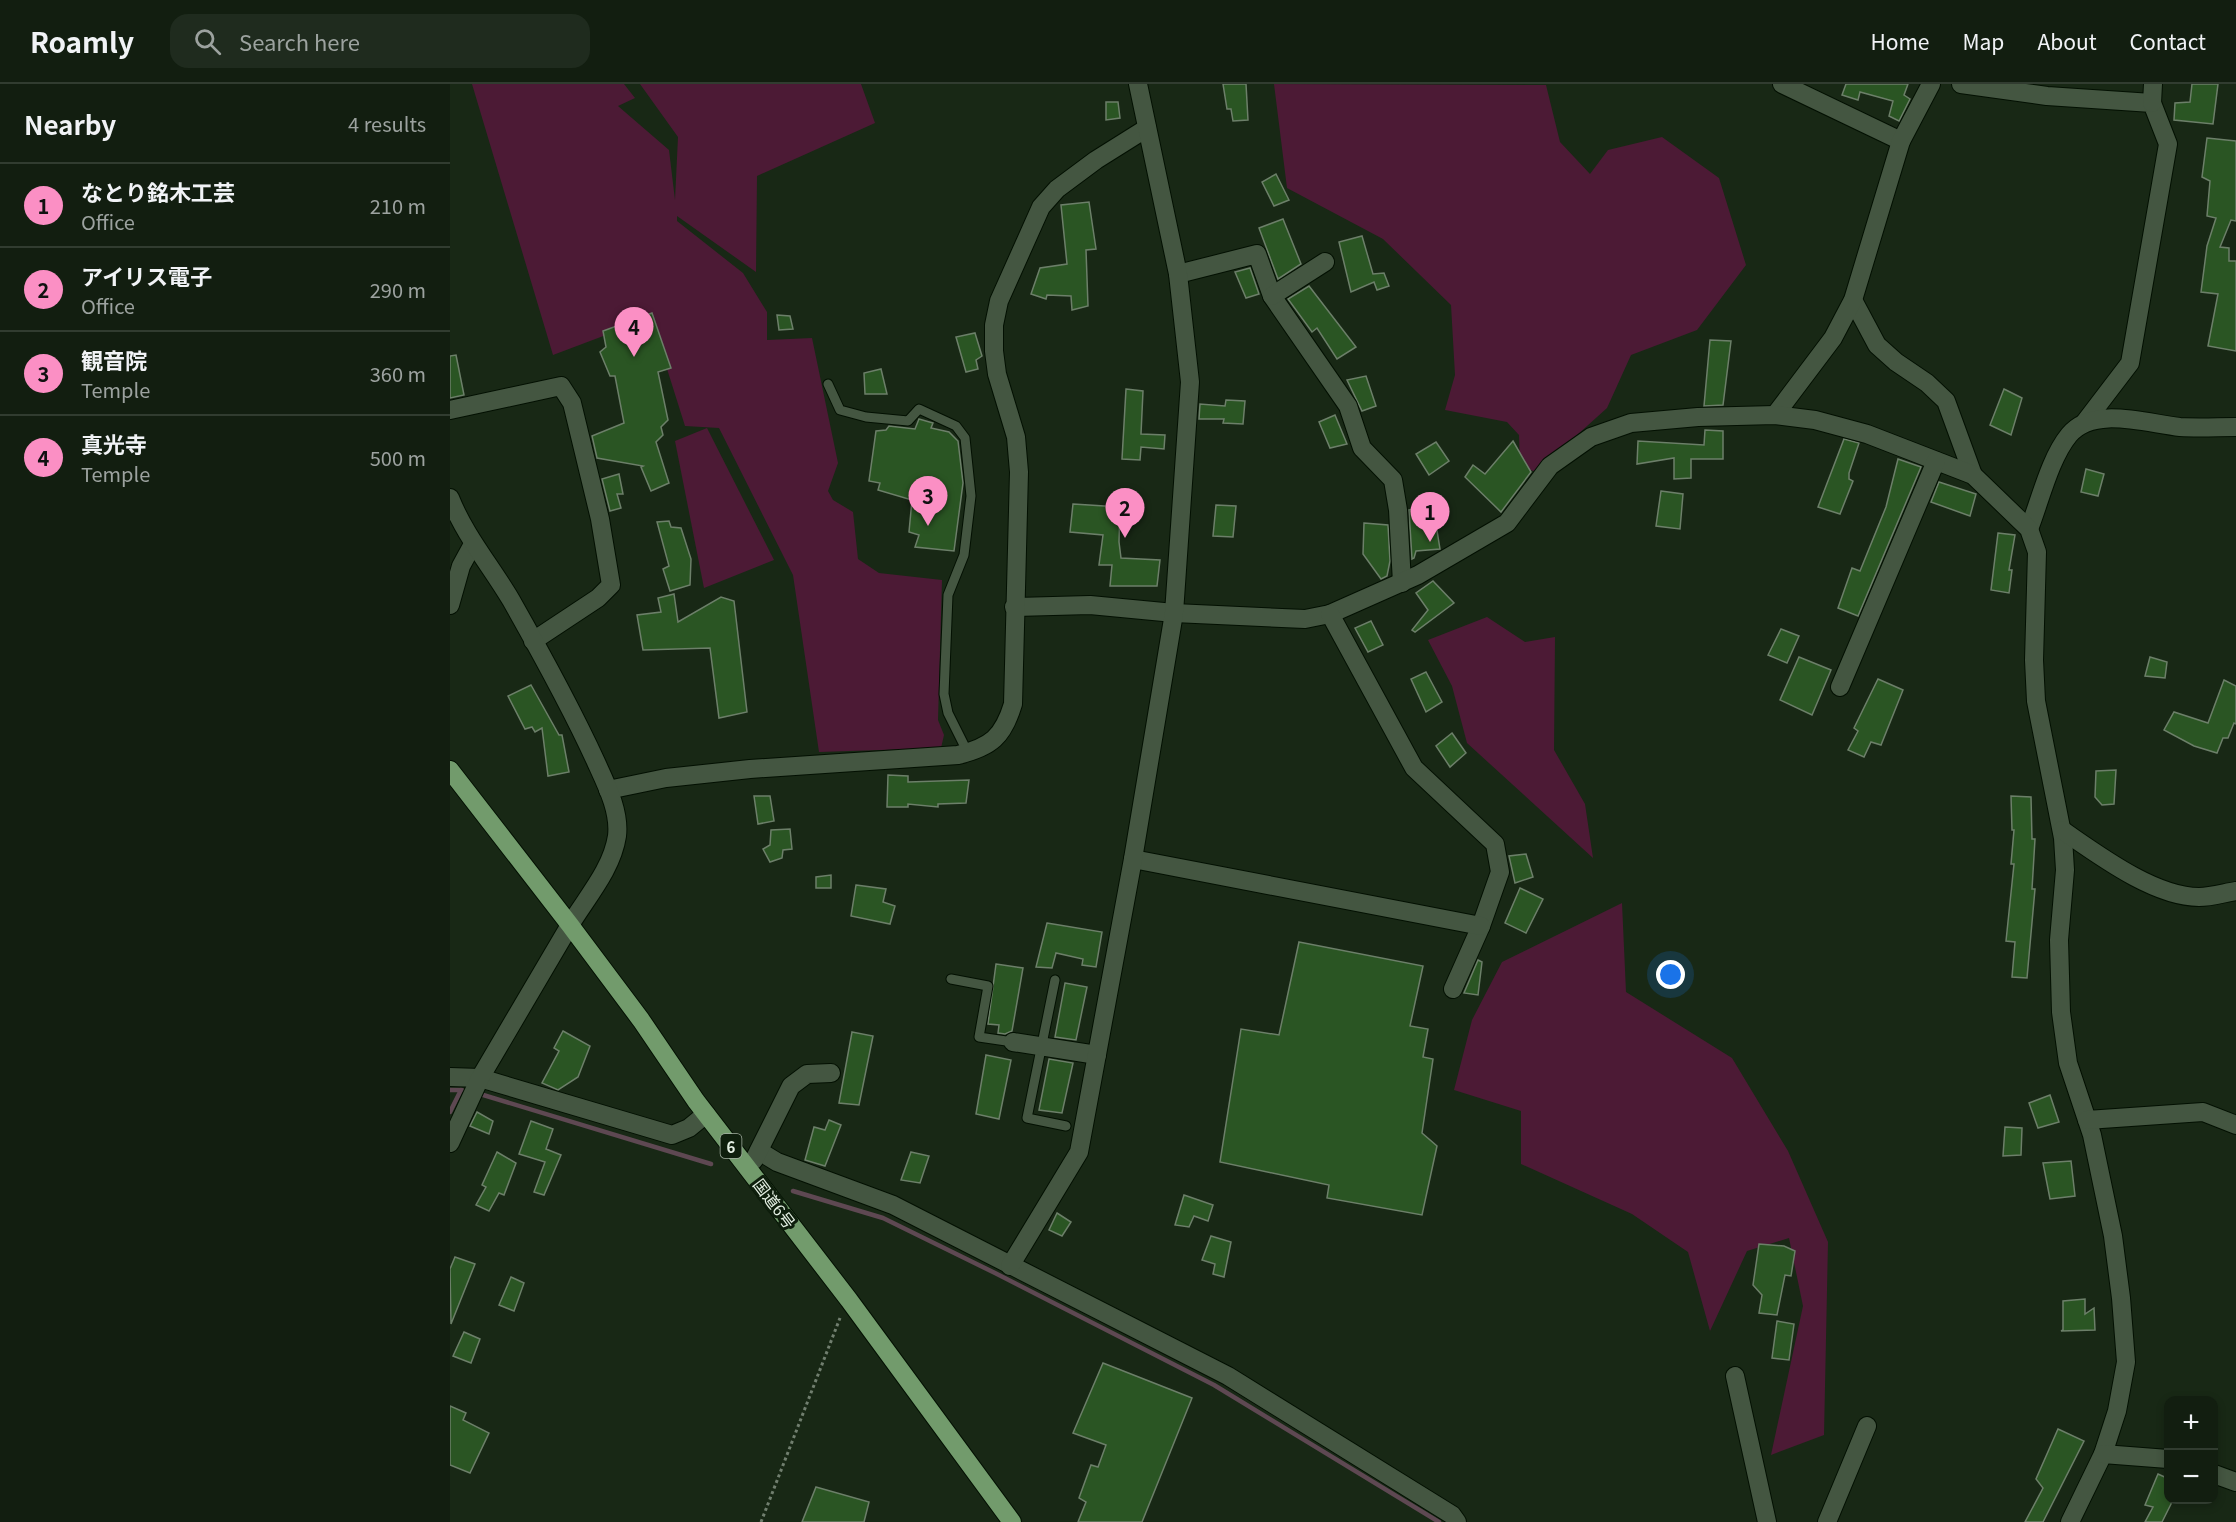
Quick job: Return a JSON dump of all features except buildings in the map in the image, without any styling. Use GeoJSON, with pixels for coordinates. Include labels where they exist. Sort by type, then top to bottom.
{"type":"FeatureCollection","features":[{"type":"Feature","properties":{"kind":"highway","name":"国道6号"},"geometry":{"type":"LineString","coordinates":[[450,770],[570,925],[706,1114],[849,1300],[1012,1522]]}},
{"type":"Feature","properties":{"kind":"street"},"geometry":{"type":"LineString","coordinates":[[1010,1266],[1079,1152],[1133,859],[1174,613],[1190,382],[1178,274],[1138,84]]}},
{"type":"Feature","properties":{"kind":"street"},"geometry":{"type":"LineString","coordinates":[[1782,84],[1901,141]]}},
{"type":"Feature","properties":{"kind":"street"},"geometry":{"type":"LineString","coordinates":[[1775,415],[1833,338],[1853,300],[1901,141],[1931,84]]}},
{"type":"Feature","properties":{"kind":"street"},"geometry":{"type":"LineString","coordinates":[[1961,84],[2047,96],[2152,103]]}},
{"type":"Feature","properties":{"kind":"street"},"geometry":{"type":"LineString","coordinates":[[2029,529],[2061,448],[2070,433],[2085,422],[2130,363],[2168,144],[2152,103],[2153,84]]}},
{"type":"Feature","properties":{"kind":"street"},"geometry":{"type":"LineString","coordinates":[[608,790],[666,778],[750,769],[940,758],[978,751],[993,741],[1006,726],[1013,704],[1019,472],[1016,437],[997,374],[994,351],[994,325],[999,300],[1041,207],[1057,189],[1096,160],[1147,128]]}},
{"type":"Feature","properties":{"kind":"street"},"geometry":{"type":"LineString","coordinates":[[1178,274],[1257,254],[1272,296],[1348,406],[1362,448],[1393,480],[1398,510],[1402,583]]}},
{"type":"Feature","properties":{"kind":"street"},"geometry":{"type":"LineString","coordinates":[[1272,296],[1325,262]]}},
{"type":"Feature","properties":{"kind":"street"},"geometry":{"type":"LineString","coordinates":[[1853,300],[1877,345],[1896,362],[1927,383],[1946,401],[1973,475]]}},
{"type":"Feature","properties":{"kind":"street"},"geometry":{"type":"LineString","coordinates":[[450,410],[561,386],[572,403],[600,519],[611,585],[598,598],[533,641]]}},
{"type":"Feature","properties":{"kind":"street"},"geometry":{"type":"LineString","coordinates":[[1014,607],[1090,605],[1174,613],[1305,619],[1330,614],[1402,583],[1507,523],[1550,466],[1591,437],[1631,423],[1698,417],[1775,415],[1815,420],[1867,434],[1973,475],[2029,529],[2037,552],[2034,660],[2036,701],[2062,830],[2065,870],[2058,940],[2061,1012],[2068,1062],[2087,1120],[2113,1236],[2126,1362],[2117,1411],[2103,1454],[2070,1522]]}},
{"type":"Feature","properties":{"kind":"street"},"geometry":{"type":"LineString","coordinates":[[2085,422],[2109,419],[2181,427],[2236,427]]}},
{"type":"Feature","properties":{"kind":"street"},"geometry":{"type":"LineString","coordinates":[[1840,687],[1936,461]]}},
{"type":"Feature","properties":{"kind":"street"},"geometry":{"type":"LineString","coordinates":[[450,498],[473,544],[509,598],[582,730],[608,790],[617,834],[611,859],[480,1078],[450,1143]]}},
{"type":"Feature","properties":{"kind":"street"},"geometry":{"type":"LineString","coordinates":[[450,605],[461,566],[473,544]]}},
{"type":"Feature","properties":{"kind":"street"},"geometry":{"type":"LineString","coordinates":[[1330,614],[1414,768],[1495,844],[1500,872],[1481,926],[1454,989]]}},
{"type":"Feature","properties":{"kind":"street"},"geometry":{"type":"LineString","coordinates":[[2062,830],[2124,872],[2170,891],[2199,897],[2236,891]]}},
{"type":"Feature","properties":{"kind":"street"},"geometry":{"type":"LineString","coordinates":[[1133,859],[1481,926]]}},
{"type":"Feature","properties":{"kind":"street"},"geometry":{"type":"LineString","coordinates":[[1013,1042],[1097,1055]]}},
{"type":"Feature","properties":{"kind":"street"},"geometry":{"type":"LineString","coordinates":[[749,1169],[791,1086],[807,1074],[831,1073]]}},
{"type":"Feature","properties":{"kind":"street"},"geometry":{"type":"LineString","coordinates":[[450,1077],[480,1078],[672,1135],[690,1128],[706,1114]]}},
{"type":"Feature","properties":{"kind":"street"},"geometry":{"type":"LineString","coordinates":[[2087,1120],[2203,1112],[2236,1125]]}},
{"type":"Feature","properties":{"kind":"street"},"geometry":{"type":"LineString","coordinates":[[759,1151],[777,1162],[893,1205],[1228,1376],[1452,1515],[1457,1522]]}},
{"type":"Feature","properties":{"kind":"street"},"geometry":{"type":"LineString","coordinates":[[1735,1376],[1767,1522]]}},
{"type":"Feature","properties":{"kind":"street"},"geometry":{"type":"LineString","coordinates":[[1827,1522],[1867,1425]]}},
{"type":"Feature","properties":{"kind":"street"},"geometry":{"type":"LineString","coordinates":[[2103,1454],[2164,1459]]}},
{"type":"Feature","properties":{"kind":"street"},"geometry":{"type":"LineString","coordinates":[[2218,1475],[2236,1482]]}},
{"type":"Feature","properties":{"kind":"lane"},"geometry":{"type":"LineString","coordinates":[[828,384],[840,410],[866,417],[908,421],[919,410],[956,426],[965,438],[971,496],[964,555],[948,595],[945,694],[948,713],[968,753]]}},
{"type":"Feature","properties":{"kind":"lane"},"geometry":{"type":"LineString","coordinates":[[951,979],[988,986],[979,1037],[1013,1042]]}},
{"type":"Feature","properties":{"kind":"lane"},"geometry":{"type":"LineString","coordinates":[[1055,980],[1027,1118],[1066,1126]]}},
{"type":"Feature","properties":{"kind":"path"},"geometry":{"type":"LineString","coordinates":[[761,1522],[849,1300]]}},
{"type":"Feature","properties":{"kind":"shaded area"},"geometry":{"type":"Polygon","coordinates":[[[472,84],[624,84],[635,98],[618,106],[669,150],[675,200],[678,137],[640,84],[861,84],[875,123],[757,176],[756,272],[677,216],[677,221],[743,273],[767,312],[767,340],[812,338],[838,463],[828,491],[833,500],[853,512],[858,559],[879,573],[942,580],[938,720],[944,735],[941,748],[819,752],[793,575],[719,428],[685,426],[651,318],[553,355],[472,84]]]}},
{"type":"Feature","properties":{"kind":"shaded area"},"geometry":{"type":"Polygon","coordinates":[[[1274,84],[1546,85],[1560,142],[1590,174],[1608,150],[1662,137],[1719,178],[1746,265],[1697,330],[1631,355],[1607,408],[1536,472],[1520,466],[1519,435],[1507,422],[1445,410],[1455,375],[1451,305],[1383,239],[1287,188],[1274,84]]]}},
{"type":"Feature","properties":{"kind":"shaded area"},"geometry":{"type":"Polygon","coordinates":[[[707,428],[774,560],[704,588],[675,441],[707,428]]]}},
{"type":"Feature","properties":{"kind":"shaded area"},"geometry":{"type":"Polygon","coordinates":[[[1487,617],[1525,642],[1555,637],[1554,750],[1585,804],[1593,858],[1467,743],[1452,686],[1428,640],[1487,617]]]}},
{"type":"Feature","properties":{"kind":"shaded area"},"geometry":{"type":"Polygon","coordinates":[[[1622,903],[1626,992],[1732,1058],[1788,1151],[1828,1242],[1824,1435],[1771,1455],[1803,1306],[1789,1238],[1747,1251],[1710,1331],[1688,1252],[1632,1214],[1521,1164],[1521,1111],[1454,1090],[1472,1020],[1502,962],[1622,903]]]}},
{"type":"Feature","properties":{"kind":"waterway"},"geometry":{"type":"LineString","coordinates":[[450,1090],[462,1090]]}},
{"type":"Feature","properties":{"kind":"waterway"},"geometry":{"type":"LineString","coordinates":[[450,1112],[461,1090]]}},
{"type":"Feature","properties":{"kind":"waterway"},"geometry":{"type":"LineString","coordinates":[[480,1094],[711,1164]]}},
{"type":"Feature","properties":{"kind":"waterway"},"geometry":{"type":"LineString","coordinates":[[793,1191],[883,1218],[1214,1385],[1439,1522]]}},
{"type":"Feature","properties":{"kind":"place","name":"真光寺"},"geometry":{"type":"Point","coordinates":[634,357]}},
{"type":"Feature","properties":{"kind":"place","name":"観音院"},"geometry":{"type":"Point","coordinates":[928,526]}},
{"type":"Feature","properties":{"kind":"place","name":"アイリス電子"},"geometry":{"type":"Point","coordinates":[1125,538]}},
{"type":"Feature","properties":{"kind":"place","name":"なとり銘木工芸"},"geometry":{"type":"Point","coordinates":[1430,542]}}]}
